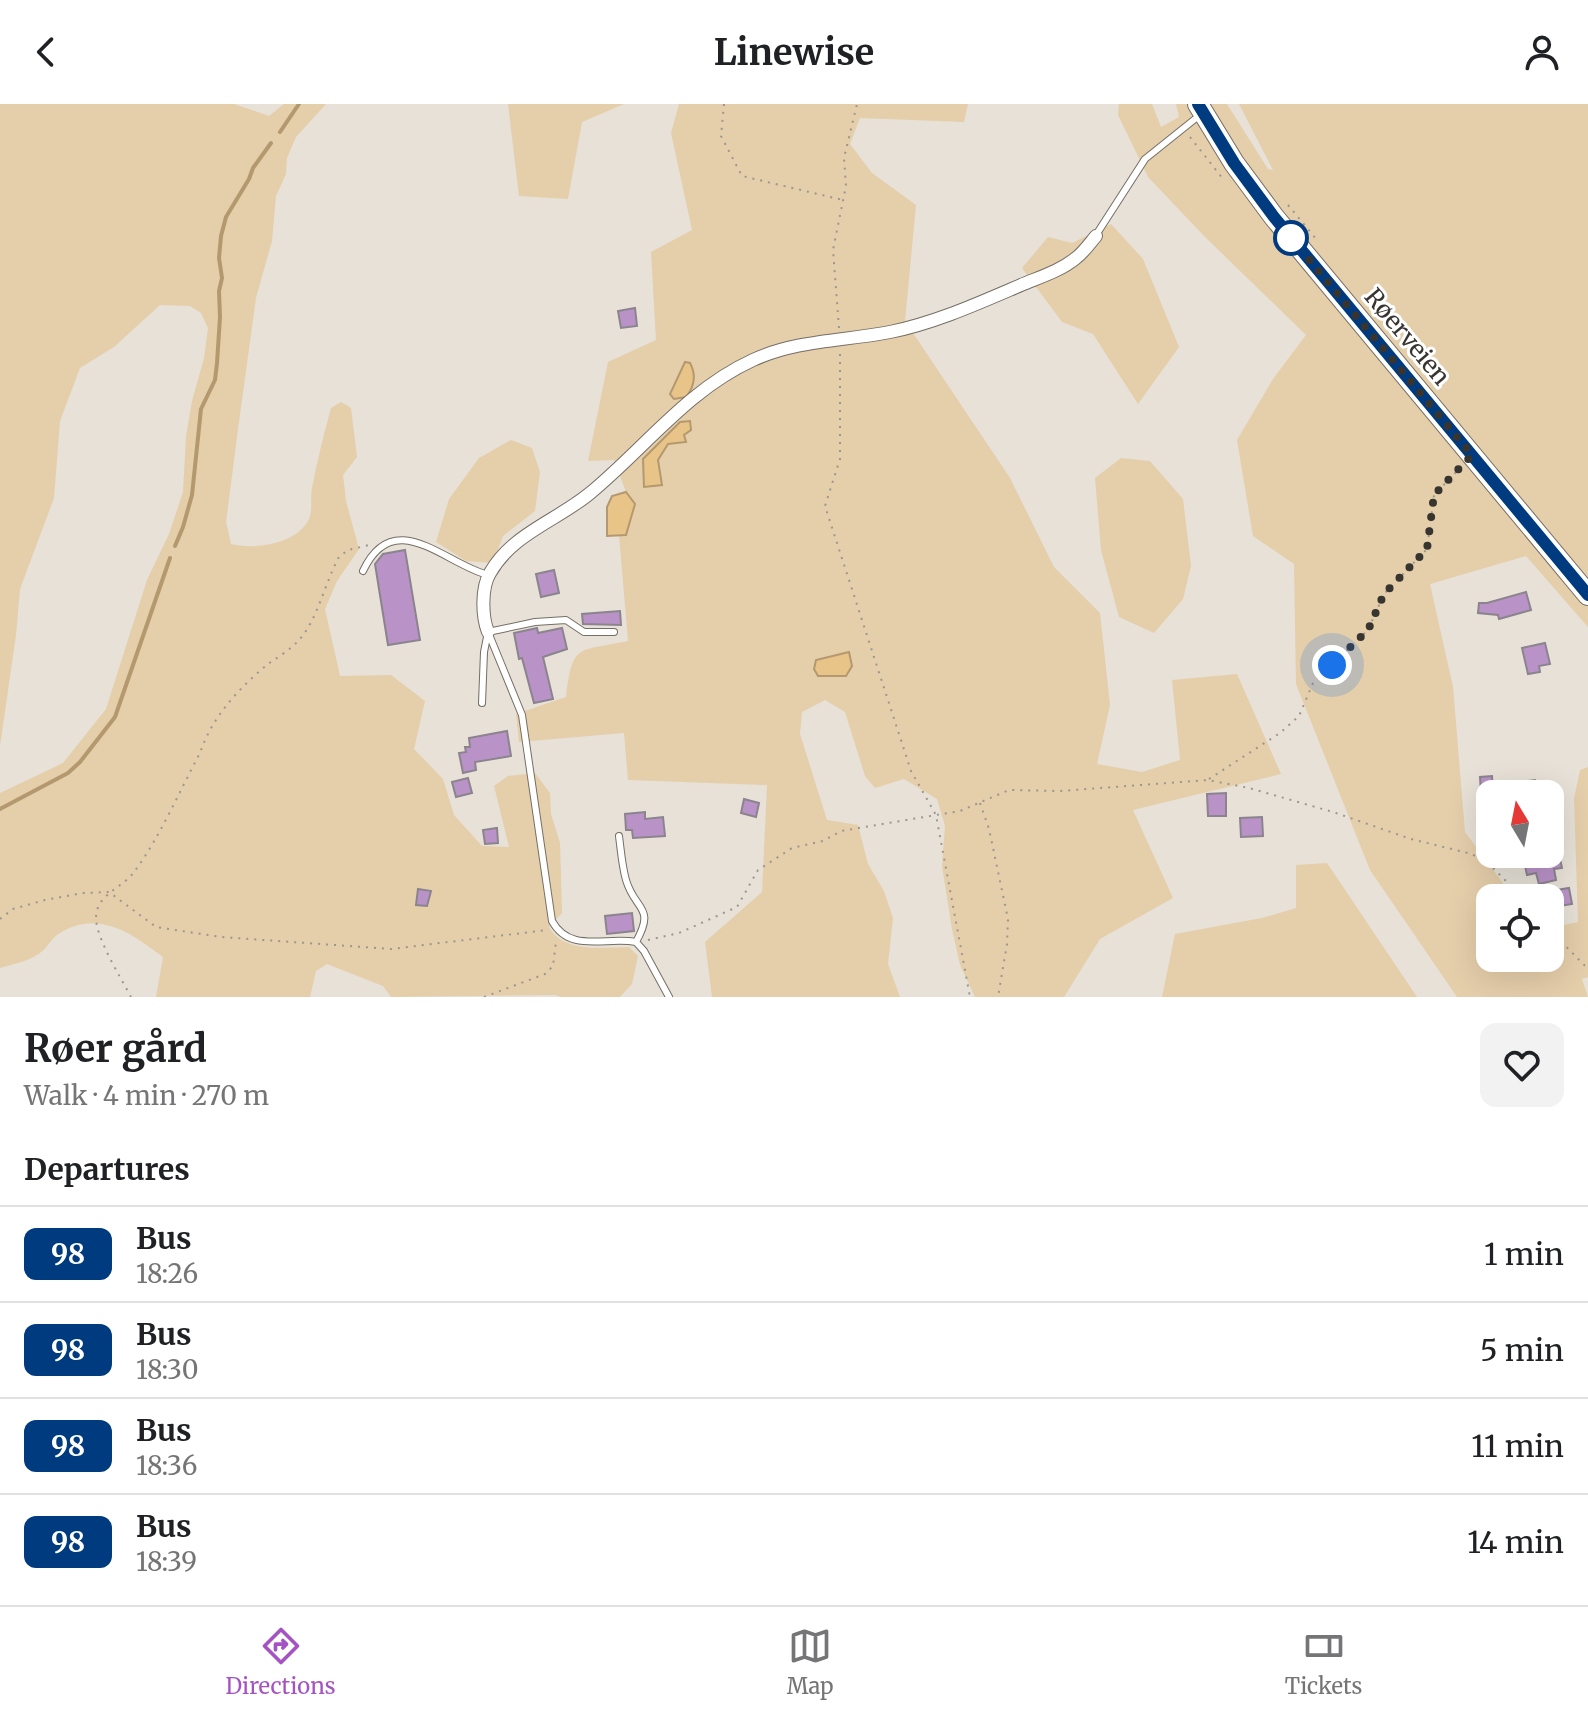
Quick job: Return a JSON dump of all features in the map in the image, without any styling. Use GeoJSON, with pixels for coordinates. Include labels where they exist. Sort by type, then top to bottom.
{"type":"FeatureCollection","features":[{"type":"Feature","properties":{"kind":"main road","name":"Røerveien"},"geometry":{"type":"LineString","coordinates":[[1201,109],[1234,163],[1274,217],[1588,595]]}},
{"type":"Feature","properties":{"kind":"street"},"geometry":{"type":"LineString","coordinates":[[488,632],[484,621],[488,575],[517,541],[585,498],[618,470],[687,401],[713,383],[753,360],[787,348],[915,326],[998,295],[1058,270],[1077,257],[1096,236]]}},
{"type":"Feature","properties":{"kind":"lane"},"geometry":{"type":"LineString","coordinates":[[1096,236],[1145,159],[1201,109]]}},
{"type":"Feature","properties":{"kind":"lane"},"geometry":{"type":"LineString","coordinates":[[363,571],[371,554],[382,545],[405,541],[423,544],[488,575]]}},
{"type":"Feature","properties":{"kind":"lane"},"geometry":{"type":"LineString","coordinates":[[488,632],[535,622],[566,620],[584,632],[614,632]]}},
{"type":"Feature","properties":{"kind":"lane"},"geometry":{"type":"LineString","coordinates":[[482,703],[488,632]]}},
{"type":"Feature","properties":{"kind":"lane"},"geometry":{"type":"LineString","coordinates":[[488,632],[522,715],[549,908],[556,929],[567,937],[589,943],[636,942]]}},
{"type":"Feature","properties":{"kind":"lane"},"geometry":{"type":"LineString","coordinates":[[619,836],[625,878],[631,893],[644,909],[646,922],[636,942]]}},
{"type":"Feature","properties":{"kind":"lane"},"geometry":{"type":"LineString","coordinates":[[636,942],[669,997]]}},
{"type":"Feature","properties":{"kind":"path"},"geometry":{"type":"LineString","coordinates":[[724,104],[721,136],[742,176],[843,200]]}},
{"type":"Feature","properties":{"kind":"path"},"geometry":{"type":"LineString","coordinates":[[857,104],[844,158],[846,186],[833,250],[840,339],[840,459],[825,506],[911,771],[936,815],[970,997]]}},
{"type":"Feature","properties":{"kind":"path"},"geometry":{"type":"LineString","coordinates":[[1281,197],[1322,246]]}},
{"type":"Feature","properties":{"kind":"path"},"geometry":{"type":"LineString","coordinates":[[1208,780],[1280,733],[1299,716],[1313,683],[1368,630],[1384,594],[1427,549],[1434,495],[1472,455]]}},
{"type":"Feature","properties":{"kind":"path"},"geometry":{"type":"LineString","coordinates":[[131,997],[101,935],[96,919],[100,904],[109,892],[133,875],[200,753],[206,734],[225,708],[240,690],[307,630],[339,557],[357,547],[382,545]]}},
{"type":"Feature","properties":{"kind":"path"},"geometry":{"type":"LineString","coordinates":[[636,942],[679,933],[737,907],[758,870],[792,848],[823,841],[841,831],[960,811],[1009,790],[1073,791],[1208,780],[1249,788],[1411,839],[1472,854],[1491,866],[1509,884]]}},
{"type":"Feature","properties":{"kind":"path"},"geometry":{"type":"LineString","coordinates":[[980,803],[989,829],[1008,919],[998,997]]}},
{"type":"Feature","properties":{"kind":"path"},"geometry":{"type":"LineString","coordinates":[[0,919],[13,909],[45,900],[109,892],[156,927],[221,937],[391,949],[556,929],[553,966],[545,974],[484,997]]}},
{"type":"Feature","properties":{"kind":"path"},"geometry":{"type":"LineString","coordinates":[[1564,944],[1588,969]]}},
{"type":"Feature","properties":{"kind":"shaded area"},"geometry":{"type":"Polygon","coordinates":[[[0,104],[234,104],[269,116],[284,104],[326,104],[296,137],[287,158],[286,174],[276,196],[272,241],[256,298],[238,429],[226,522],[231,544],[252,546],[274,543],[303,527],[310,515],[312,488],[331,408],[341,402],[351,408],[357,457],[343,475],[346,501],[359,549],[337,581],[325,609],[340,676],[391,675],[425,701],[414,749],[443,779],[454,815],[482,846],[509,847],[494,786],[508,776],[535,773],[550,793],[551,814],[560,843],[562,913],[549,927],[564,942],[574,945],[629,947],[638,956],[632,984],[620,997],[391,997],[383,986],[327,964],[316,971],[310,997],[156,997],[163,957],[126,932],[100,924],[72,927],[55,937],[36,956],[0,968],[0,793],[63,763],[106,709],[147,580],[169,534],[183,492],[186,436],[208,328],[201,313],[190,306],[160,305],[114,347],[80,368],[60,421],[54,498],[20,589],[0,746],[0,104]]]}},
{"type":"Feature","properties":{"kind":"shaded area"},"geometry":{"type":"Polygon","coordinates":[[[508,104],[624,104],[582,122],[568,199],[519,196],[508,104]]]}},
{"type":"Feature","properties":{"kind":"shaded area"},"geometry":{"type":"Polygon","coordinates":[[[679,104],[968,104],[964,122],[860,118],[850,144],[872,173],[916,205],[905,321],[1010,478],[1054,567],[1100,613],[1110,705],[1097,764],[1142,772],[1180,760],[1172,680],[1237,674],[1281,774],[1133,810],[1173,898],[1100,939],[1064,997],[975,997],[960,965],[952,929],[942,866],[945,826],[937,799],[904,779],[875,788],[865,776],[845,712],[825,700],[802,712],[800,734],[827,820],[858,825],[868,864],[884,891],[893,918],[888,964],[900,997],[712,997],[705,942],[762,892],[767,785],[628,780],[624,733],[519,742],[516,714],[566,697],[571,667],[580,652],[628,641],[619,535],[626,535],[635,504],[626,492],[614,460],[588,461],[608,362],[656,340],[651,252],[692,230],[671,133],[679,104]]]}},
{"type":"Feature","properties":{"kind":"shaded area"},"geometry":{"type":"Polygon","coordinates":[[[1119,104],[1152,104],[1161,127],[1179,117],[1176,104],[1227,104],[1268,169],[1273,170],[1239,104],[1588,104],[1588,627],[1526,556],[1430,584],[1453,687],[1465,832],[1476,847],[1476,868],[1492,868],[1504,884],[1476,884],[1476,972],[1564,972],[1564,925],[1578,922],[1574,799],[1580,770],[1588,767],[1588,977],[1582,979],[1588,997],[1457,997],[1370,870],[1296,684],[1294,564],[1253,536],[1237,440],[1273,379],[1306,335],[1148,177],[1118,115],[1119,104]]]}},
{"type":"Feature","properties":{"kind":"shaded area"},"geometry":{"type":"Polygon","coordinates":[[[1111,224],[1143,259],[1179,347],[1138,404],[1093,334],[1062,322],[1022,268],[1048,237],[1072,243],[1111,224]]]}},
{"type":"Feature","properties":{"kind":"shaded area"},"geometry":{"type":"Polygon","coordinates":[[[685,362],[690,363],[692,368],[693,385],[686,397],[674,399],[670,394],[685,362]]]}},
{"type":"Feature","properties":{"kind":"shaded area"},"geometry":{"type":"Polygon","coordinates":[[[690,421],[691,430],[684,435],[686,442],[668,444],[658,460],[662,485],[644,487],[643,459],[680,422],[690,421]]]}},
{"type":"Feature","properties":{"kind":"shaded area"},"geometry":{"type":"Polygon","coordinates":[[[511,440],[532,448],[540,472],[535,511],[503,536],[493,563],[466,561],[436,542],[449,499],[479,458],[511,440]]]}},
{"type":"Feature","properties":{"kind":"shaded area"},"geometry":{"type":"Polygon","coordinates":[[[1121,458],[1150,461],[1183,499],[1191,566],[1183,599],[1154,633],[1119,617],[1101,550],[1095,478],[1121,458]]]}},
{"type":"Feature","properties":{"kind":"shaded area"},"geometry":{"type":"Polygon","coordinates":[[[626,492],[635,504],[626,535],[607,536],[607,507],[612,496],[626,492]]]}},
{"type":"Feature","properties":{"kind":"shaded area"},"geometry":{"type":"Polygon","coordinates":[[[849,652],[852,666],[846,676],[818,676],[814,669],[816,660],[849,652]]]}},
{"type":"Feature","properties":{"kind":"shaded area"},"geometry":{"type":"Polygon","coordinates":[[[1327,863],[1417,997],[1162,997],[1175,934],[1262,918],[1296,908],[1296,865],[1327,863]]]}},
{"type":"Feature","properties":{"kind":"building"},"geometry":{"type":"Polygon","coordinates":[[[635,308],[637,326],[621,328],[618,311],[635,308]]]}},
{"type":"Feature","properties":{"kind":"building"},"geometry":{"type":"Polygon","coordinates":[[[405,550],[420,640],[388,645],[375,564],[383,554],[405,550]]]}},
{"type":"Feature","properties":{"kind":"building"},"geometry":{"type":"Polygon","coordinates":[[[554,570],[559,593],[541,597],[536,574],[554,570]]]}},
{"type":"Feature","properties":{"kind":"building"},"geometry":{"type":"Polygon","coordinates":[[[1526,592],[1531,610],[1499,619],[1498,615],[1478,613],[1479,603],[1526,592]]]}},
{"type":"Feature","properties":{"kind":"building"},"geometry":{"type":"Polygon","coordinates":[[[620,611],[621,625],[583,624],[582,614],[620,611]]]}},
{"type":"Feature","properties":{"kind":"building"},"geometry":{"type":"Polygon","coordinates":[[[537,628],[538,633],[562,628],[567,649],[543,657],[553,699],[534,703],[514,633],[537,628]]]}},
{"type":"Feature","properties":{"kind":"building"},"geometry":{"type":"Polygon","coordinates":[[[1545,643],[1550,664],[1539,666],[1540,672],[1528,674],[1522,648],[1545,643]]]}},
{"type":"Feature","properties":{"kind":"building"},"geometry":{"type":"Polygon","coordinates":[[[507,731],[511,756],[475,762],[476,770],[463,773],[459,753],[466,752],[465,747],[470,747],[469,738],[507,731]]]}},
{"type":"Feature","properties":{"kind":"building"},"geometry":{"type":"Polygon","coordinates":[[[1492,776],[1492,780],[1480,780],[1480,777],[1492,776]]]}},
{"type":"Feature","properties":{"kind":"building"},"geometry":{"type":"Polygon","coordinates":[[[468,778],[472,793],[456,797],[452,782],[468,778]]]}},
{"type":"Feature","properties":{"kind":"building"},"geometry":{"type":"Polygon","coordinates":[[[1226,793],[1226,816],[1208,816],[1207,794],[1226,793]]]}},
{"type":"Feature","properties":{"kind":"building"},"geometry":{"type":"Polygon","coordinates":[[[744,799],[759,803],[756,817],[741,813],[744,799]]]}},
{"type":"Feature","properties":{"kind":"building"},"geometry":{"type":"Polygon","coordinates":[[[645,812],[645,819],[663,817],[665,836],[633,838],[632,830],[626,830],[625,814],[645,812]]]}},
{"type":"Feature","properties":{"kind":"building"},"geometry":{"type":"Polygon","coordinates":[[[1262,817],[1263,836],[1241,837],[1240,818],[1262,817]]]}},
{"type":"Feature","properties":{"kind":"building"},"geometry":{"type":"Polygon","coordinates":[[[497,828],[498,843],[485,844],[483,830],[497,828]]]}},
{"type":"Feature","properties":{"kind":"building"},"geometry":{"type":"Polygon","coordinates":[[[1525,868],[1562,868],[1554,869],[1556,880],[1539,884],[1536,873],[1527,875],[1525,868]]]}},
{"type":"Feature","properties":{"kind":"building"},"geometry":{"type":"Polygon","coordinates":[[[1569,888],[1572,904],[1564,905],[1564,889],[1569,888]]]}},
{"type":"Feature","properties":{"kind":"building"},"geometry":{"type":"Polygon","coordinates":[[[418,889],[431,891],[427,906],[416,905],[418,889]]]}},
{"type":"Feature","properties":{"kind":"building"},"geometry":{"type":"Polygon","coordinates":[[[632,913],[634,931],[607,934],[605,916],[632,913]]]}},
{"type":"Feature","properties":{"kind":"waterway"},"geometry":{"type":"LineString","coordinates":[[280,132],[299,104]]}},
{"type":"Feature","properties":{"kind":"waterway"},"geometry":{"type":"LineString","coordinates":[[175,546],[192,495],[201,409],[215,380],[222,278],[219,258],[221,236],[226,217],[271,143]]}},
{"type":"Feature","properties":{"kind":"waterway"},"geometry":{"type":"LineString","coordinates":[[0,809],[68,773],[115,717],[170,558]]}},
{"type":"Feature","properties":{"kind":"bus line","name":"98"},"geometry":{"type":"LineString","coordinates":[[1198,104],[1234,163],[1274,217],[1588,595]]}},
{"type":"Feature","properties":{"kind":"route"},"geometry":{"type":"LineString","coordinates":[[1291,238],[1472,455],[1434,495],[1427,549],[1384,594],[1368,630],[1332,665]]}}]}
